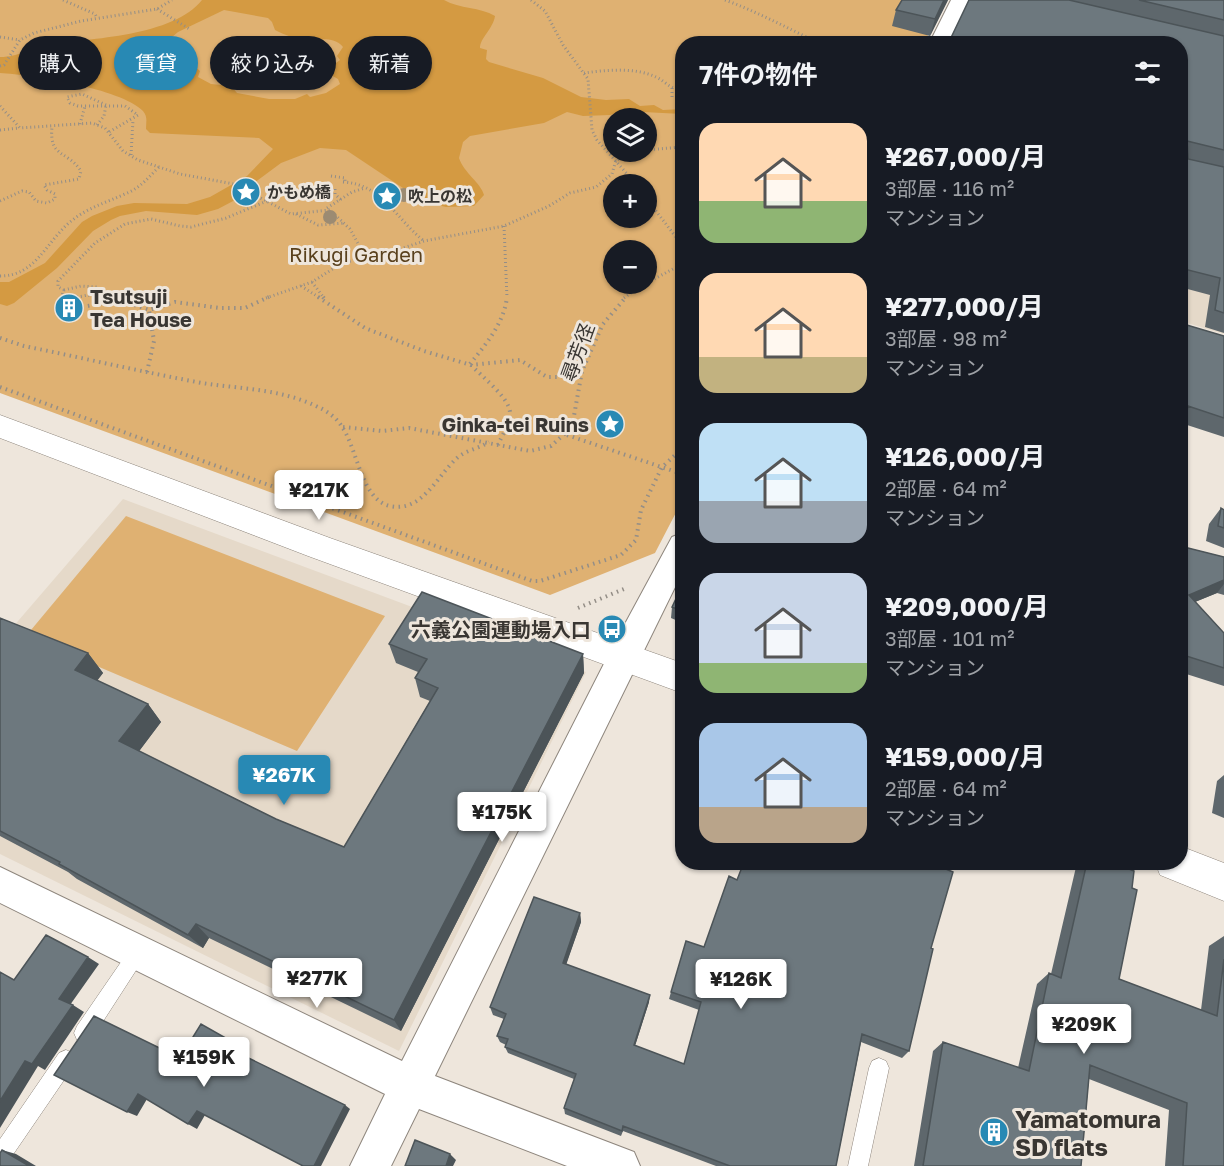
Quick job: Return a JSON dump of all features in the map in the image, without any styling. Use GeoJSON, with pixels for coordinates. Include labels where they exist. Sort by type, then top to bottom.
{"type":"FeatureCollection","features":[{"type":"Feature","properties":{"kind":"street"},"geometry":{"type":"LineString","coordinates":[[943,36],[961,0]]}},
{"type":"Feature","properties":{"kind":"street"},"geometry":{"type":"LineString","coordinates":[[0,426],[319,547],[675,675]]}},
{"type":"Feature","properties":{"kind":"street"},"geometry":{"type":"LineString","coordinates":[[370,1166],[624,656],[675,560]]}},
{"type":"Feature","properties":{"kind":"street"},"geometry":{"type":"LineString","coordinates":[[1188,868],[1224,882]]}},
{"type":"Feature","properties":{"kind":"street"},"geometry":{"type":"LineString","coordinates":[[0,884],[411,1086],[620,1166]]}},
{"type":"Feature","properties":{"kind":"lane"},"geometry":{"type":"LineString","coordinates":[[3,1152],[138,952]]}},
{"type":"Feature","properties":{"kind":"lane"},"geometry":{"type":"LineString","coordinates":[[858,1166],[879,1068]]}},
{"type":"Feature","properties":{"kind":"path"},"geometry":{"type":"LineString","coordinates":[[63,0],[95,14],[97,18]]}},
{"type":"Feature","properties":{"kind":"path"},"geometry":{"type":"LineString","coordinates":[[28,36],[97,18],[157,9],[172,0]]}},
{"type":"Feature","properties":{"kind":"path"},"geometry":{"type":"LineString","coordinates":[[531,0],[545,11],[563,45],[588,79],[592,130],[603,146]]}},
{"type":"Feature","properties":{"kind":"path"},"geometry":{"type":"LineString","coordinates":[[725,0],[756,11],[773,22],[804,36]]}},
{"type":"Feature","properties":{"kind":"path"},"geometry":{"type":"LineString","coordinates":[[157,9],[191,30]]}},
{"type":"Feature","properties":{"kind":"path"},"geometry":{"type":"LineString","coordinates":[[0,38],[18,40]]}},
{"type":"Feature","properties":{"kind":"path"},"geometry":{"type":"LineString","coordinates":[[0,66],[4,65],[18,43]]}},
{"type":"Feature","properties":{"kind":"path"},"geometry":{"type":"LineString","coordinates":[[584,73],[603,70],[653,75],[675,89]]}},
{"type":"Feature","properties":{"kind":"path"},"geometry":{"type":"LineString","coordinates":[[672,88],[672,97]]}},
{"type":"Feature","properties":{"kind":"path"},"geometry":{"type":"LineString","coordinates":[[106,105],[80,93],[73,93],[67,97],[70,103],[85,106],[125,106],[138,116],[113,127],[109,132]]}},
{"type":"Feature","properties":{"kind":"path"},"geometry":{"type":"LineString","coordinates":[[97,125],[104,116],[106,105]]}},
{"type":"Feature","properties":{"kind":"path"},"geometry":{"type":"LineString","coordinates":[[0,106],[20,128]]}},
{"type":"Feature","properties":{"kind":"path"},"geometry":{"type":"LineString","coordinates":[[80,124],[85,106]]}},
{"type":"Feature","properties":{"kind":"path"},"geometry":{"type":"LineString","coordinates":[[0,116],[4,112]]}},
{"type":"Feature","properties":{"kind":"path"},"geometry":{"type":"LineString","coordinates":[[131,156],[133,120]]}},
{"type":"Feature","properties":{"kind":"path"},"geometry":{"type":"LineString","coordinates":[[0,130],[80,124],[97,125],[109,132],[123,151],[131,156],[180,174],[234,184],[288,213],[296,214],[326,209],[358,190],[366,188]]}},
{"type":"Feature","properties":{"kind":"path"},"geometry":{"type":"LineString","coordinates":[[0,201],[22,191],[29,192],[36,201],[47,203],[56,199],[55,194],[47,190],[44,185],[60,179],[70,181],[79,178],[81,171],[78,165],[54,152],[50,142],[52,127]]}},
{"type":"Feature","properties":{"kind":"path"},"geometry":{"type":"LineString","coordinates":[[657,149],[675,148]]}},
{"type":"Feature","properties":{"kind":"path"},"geometry":{"type":"LineString","coordinates":[[82,308],[120,300],[133,302],[149,310],[175,302],[220,308],[245,308],[278,293],[312,282],[339,265],[364,256],[382,255],[424,241],[504,226],[570,194],[596,187],[612,174],[615,162]]}},
{"type":"Feature","properties":{"kind":"path"},"geometry":{"type":"LineString","coordinates":[[618,162],[628,174]]}},
{"type":"Feature","properties":{"kind":"path"},"geometry":{"type":"LineString","coordinates":[[0,276],[12,276],[40,260],[58,232],[80,214],[98,203],[128,193],[143,183],[159,167]]}},
{"type":"Feature","properties":{"kind":"path"},"geometry":{"type":"LineString","coordinates":[[331,176],[345,178],[344,182],[366,188],[387,202],[410,230],[424,241]]}},
{"type":"Feature","properties":{"kind":"path"},"geometry":{"type":"LineString","coordinates":[[335,189],[335,195],[341,200]]}},
{"type":"Feature","properties":{"kind":"path"},"geometry":{"type":"LineString","coordinates":[[96,298],[97,287],[63,290],[58,287],[58,281],[97,242],[122,225],[142,220],[161,220],[180,227],[190,227],[242,213],[267,201]]}},
{"type":"Feature","properties":{"kind":"path"},"geometry":{"type":"LineString","coordinates":[[326,209],[335,212],[345,223],[364,256]]}},
{"type":"Feature","properties":{"kind":"path"},"geometry":{"type":"LineString","coordinates":[[657,212],[675,236]]}},
{"type":"Feature","properties":{"kind":"path"},"geometry":{"type":"LineString","coordinates":[[296,214],[318,225],[345,223]]}},
{"type":"Feature","properties":{"kind":"path"},"geometry":{"type":"LineString","coordinates":[[471,364],[489,341],[506,306],[504,226]]}},
{"type":"Feature","properties":{"kind":"path","name":"尋芳径"},"geometry":{"type":"LineString","coordinates":[[567,435],[572,427],[582,371],[603,324],[623,299],[675,268]]}},
{"type":"Feature","properties":{"kind":"path"},"geometry":{"type":"LineString","coordinates":[[312,282],[328,304]]}},
{"type":"Feature","properties":{"kind":"path"},"geometry":{"type":"LineString","coordinates":[[301,286],[356,323],[385,337],[471,364],[520,360],[527,362],[538,373],[553,377],[563,377],[582,371]]}},
{"type":"Feature","properties":{"kind":"path"},"geometry":{"type":"LineString","coordinates":[[63,290],[61,297],[63,303]]}},
{"type":"Feature","properties":{"kind":"path"},"geometry":{"type":"LineString","coordinates":[[71,299],[88,295],[96,298],[100,303]]}},
{"type":"Feature","properties":{"kind":"path"},"geometry":{"type":"LineString","coordinates":[[147,372],[156,337],[149,310]]}},
{"type":"Feature","properties":{"kind":"path"},"geometry":{"type":"LineString","coordinates":[[0,338],[30,347],[147,372],[223,386],[285,394],[319,407],[343,427],[363,477],[381,502],[390,506],[408,504],[416,500],[437,483],[464,452],[481,448],[489,442]]}},
{"type":"Feature","properties":{"kind":"path"},"geometry":{"type":"LineString","coordinates":[[471,364],[506,401],[510,410],[510,416],[498,445]]}},
{"type":"Feature","properties":{"kind":"path"},"geometry":{"type":"LineString","coordinates":[[0,387],[532,581],[540,581],[621,555],[636,540],[641,510],[663,467],[675,456]]}},
{"type":"Feature","properties":{"kind":"path"},"geometry":{"type":"LineString","coordinates":[[343,427],[382,431],[409,428],[489,442],[530,452],[550,446],[567,435],[675,471]]}},
{"type":"Feature","properties":{"kind":"path"},"geometry":{"type":"LineString","coordinates":[[569,611],[675,558]]}},
{"type":"Feature","properties":{"kind":"shaded area"},"geometry":{"type":"Polygon","coordinates":[[[202,0],[444,0],[495,16],[480,48],[487,50],[486,59],[489,62],[543,78],[581,97],[606,100],[629,99],[640,106],[654,105],[663,110],[675,109],[675,114],[657,113],[657,108],[603,108],[603,115],[583,116],[567,112],[544,123],[470,136],[463,142],[459,158],[484,195],[474,206],[446,207],[433,204],[409,192],[346,150],[320,148],[281,163],[243,191],[235,200],[218,209],[197,215],[146,211],[111,220],[93,231],[57,268],[14,303],[7,306],[0,304],[0,282],[9,282],[45,263],[82,222],[92,216],[117,206],[134,203],[187,204],[210,197],[247,176],[273,149],[259,138],[150,133],[146,129],[146,117],[143,111],[132,103],[99,90],[102,90],[102,38],[114,36],[114,90],[198,90],[198,77],[210,83],[210,90],[234,90],[237,93],[269,99],[295,99],[307,94],[310,97],[336,90],[336,87],[340,84],[336,78],[336,63],[340,60],[337,56],[343,47],[336,42],[336,36],[289,36],[275,30],[268,18],[224,10],[173,36],[115,36],[152,28],[189,12],[202,0]]]}},
{"type":"Feature","properties":{"kind":"shaded area"},"geometry":{"type":"Polygon","coordinates":[[[18,54],[18,75],[0,73],[0,57],[18,54]]]}},
{"type":"Feature","properties":{"kind":"shaded area"},"geometry":{"type":"Polygon","coordinates":[[[1188,243],[1224,253],[1224,334],[1188,323],[1188,243]]]}},
{"type":"Feature","properties":{"kind":"shaded area"},"geometry":{"type":"Polygon","coordinates":[[[123,499],[586,672],[399,1051],[0,854],[0,642],[123,499]]]}},
{"type":"Feature","properties":{"kind":"green space","name":"Rikugi Garden"},"geometry":{"type":"Polygon","coordinates":[[[0,0],[945,0],[927,36],[675,36],[675,514],[655,553],[550,595],[0,393],[0,0]]]}},
{"type":"Feature","properties":{"kind":"green space"},"geometry":{"type":"Polygon","coordinates":[[[126,516],[385,616],[297,751],[26,636],[126,516]]]}},
{"type":"Feature","properties":{"kind":"building"},"geometry":{"type":"Polygon","coordinates":[[[902,0],[944,0],[935,19],[896,10],[902,0]]]}},
{"type":"Feature","properties":{"kind":"building"},"geometry":{"type":"Polygon","coordinates":[[[969,0],[1069,0],[1224,36],[1224,150],[1188,141],[1188,36],[952,36],[969,0]]]}},
{"type":"Feature","properties":{"kind":"building"},"geometry":{"type":"Polygon","coordinates":[[[1139,0],[1224,0],[1224,20],[1139,0]]]}},
{"type":"Feature","properties":{"kind":"building"},"geometry":{"type":"Polygon","coordinates":[[[1188,159],[1224,167],[1224,313],[1215,310],[1220,278],[1188,270],[1188,159]]]}},
{"type":"Feature","properties":{"kind":"building"},"geometry":{"type":"Polygon","coordinates":[[[1188,325],[1224,336],[1224,418],[1188,406],[1188,325]]]}},
{"type":"Feature","properties":{"kind":"building"},"geometry":{"type":"Polygon","coordinates":[[[1221,508],[1224,510],[1224,528],[1218,526],[1221,508]]]}},
{"type":"Feature","properties":{"kind":"building"},"geometry":{"type":"Polygon","coordinates":[[[1188,548],[1224,557],[1224,580],[1189,595],[1224,633],[1224,668],[1188,657],[1188,548]]]}},
{"type":"Feature","properties":{"kind":"building"},"geometry":{"type":"Polygon","coordinates":[[[422,592],[583,654],[394,1020],[196,924],[188,935],[59,864],[60,862],[0,831],[0,618],[88,653],[75,670],[148,704],[119,741],[276,819],[344,847],[438,688],[415,678],[427,659],[389,644],[422,592]]]}},
{"type":"Feature","properties":{"kind":"building"},"geometry":{"type":"Polygon","coordinates":[[[741,870],[948,870],[953,872],[931,948],[933,949],[909,1051],[862,1034],[836,1166],[730,1166],[623,1126],[622,1131],[564,1108],[576,1074],[505,1047],[508,1039],[497,1036],[506,1014],[490,1007],[534,897],[580,913],[563,963],[650,995],[634,1045],[684,1064],[701,1002],[671,992],[686,941],[704,947],[729,876],[737,880],[741,870]]]}},
{"type":"Feature","properties":{"kind":"building"},"geometry":{"type":"Polygon","coordinates":[[[1085,870],[1134,871],[1132,888],[1137,890],[1119,979],[1217,1016],[1224,959],[1224,1166],[1183,1166],[1187,1103],[1090,1065],[1081,1166],[923,1166],[943,1042],[1029,1071],[1049,973],[1061,978],[1085,870]]]}},
{"type":"Feature","properties":{"kind":"building"},"geometry":{"type":"Polygon","coordinates":[[[46,935],[88,957],[59,999],[73,1005],[32,1064],[25,1061],[0,1101],[0,972],[14,980],[46,935]]]}},
{"type":"Feature","properties":{"kind":"building"},"geometry":{"type":"Polygon","coordinates":[[[94,1016],[180,1058],[201,1024],[238,1045],[234,1051],[345,1105],[314,1166],[303,1166],[197,1111],[188,1124],[138,1094],[127,1112],[54,1075],[94,1016]]]}},
{"type":"Feature","properties":{"kind":"building"},"geometry":{"type":"Polygon","coordinates":[[[415,1140],[450,1154],[446,1166],[405,1166],[415,1140]]]}},
{"type":"Feature","properties":{"kind":"building"},"geometry":{"type":"Polygon","coordinates":[[[2,1150],[29,1166],[0,1166],[2,1150]]]}},
{"type":"Feature","properties":{"kind":"place","name":"かもめ橋"},"geometry":{"type":"Point","coordinates":[246,192]}},
{"type":"Feature","properties":{"kind":"place","name":"吹上の松"},"geometry":{"type":"Point","coordinates":[387,196]}},
{"type":"Feature","properties":{"kind":"place","name":"Tsutsuji Tea House"},"geometry":{"type":"Point","coordinates":[69,308]}},
{"type":"Feature","properties":{"kind":"place","name":"Ginka-tei Ruins"},"geometry":{"type":"Point","coordinates":[610,424]}},
{"type":"Feature","properties":{"kind":"place","name":"六義公園運動場入口"},"geometry":{"type":"Point","coordinates":[612,629]}},
{"type":"Feature","properties":{"kind":"place","name":"Yamatomura SD flats"},"geometry":{"type":"Point","coordinates":[994,1132]}}]}
